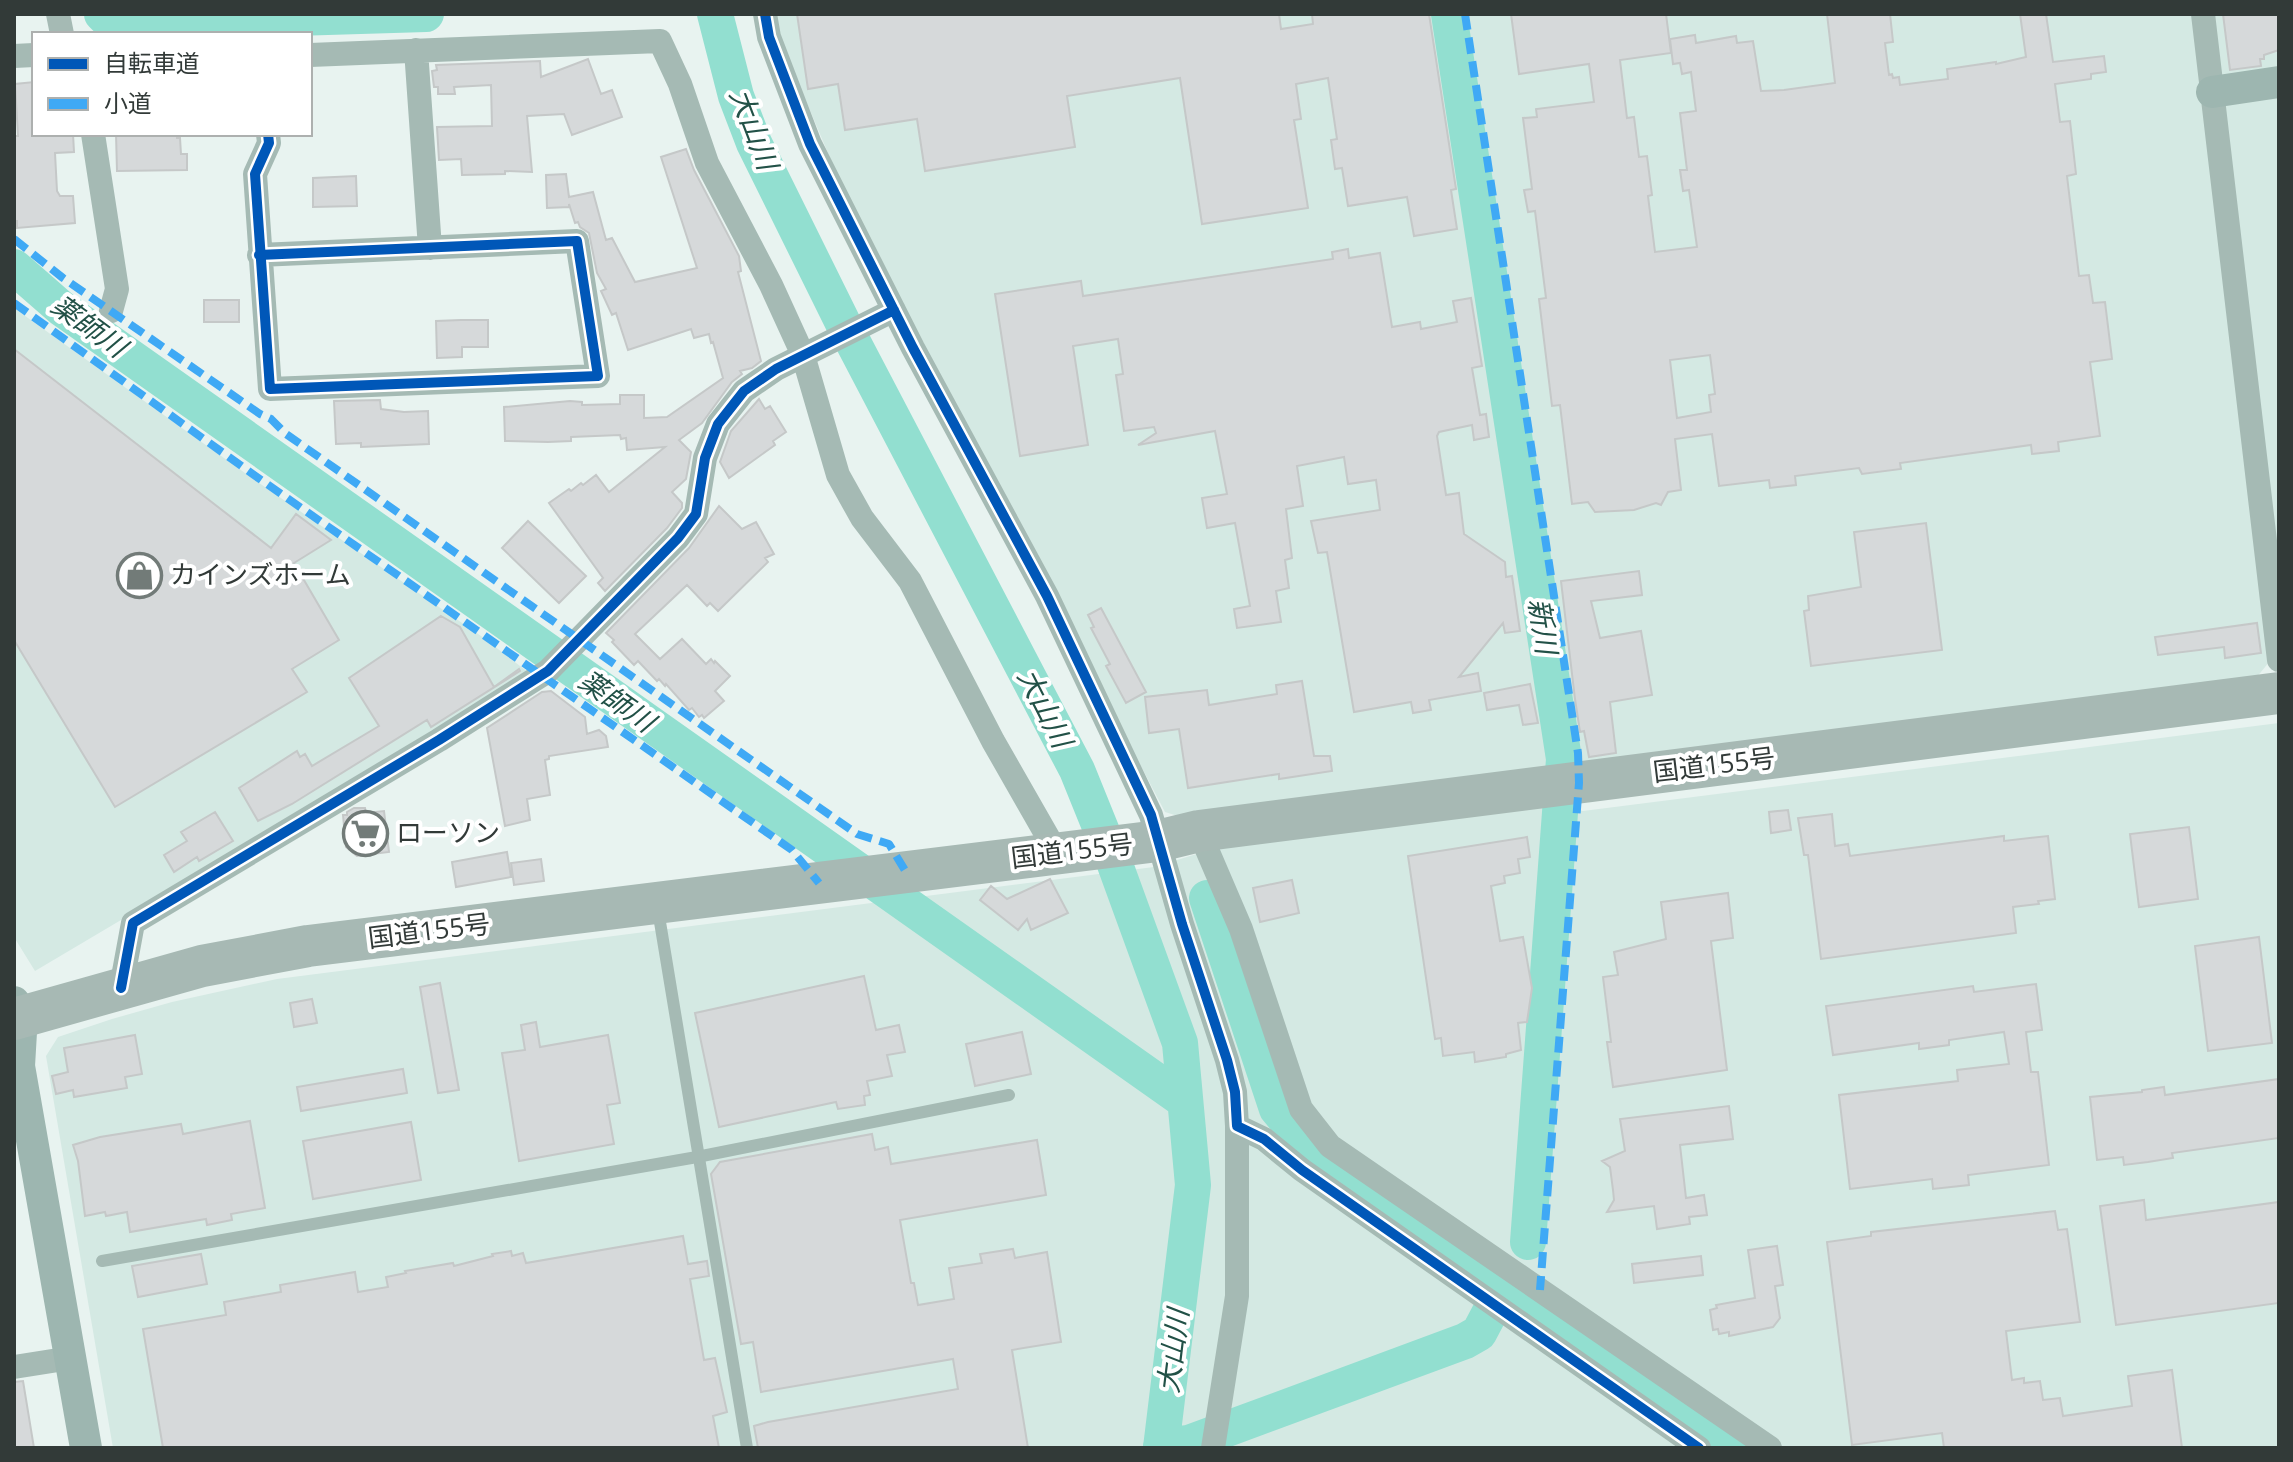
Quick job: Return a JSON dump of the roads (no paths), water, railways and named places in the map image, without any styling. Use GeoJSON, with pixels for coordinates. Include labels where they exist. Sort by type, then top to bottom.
{"type":"FeatureCollection","features":[{"type":"Feature","properties":{"kind":"highway","name":"国道155号"},"geometry":{"type":"LineString","coordinates":[[17,1012],[202,966],[308,946],[1158,841],[1199,831],[2279,693]]}},
{"type":"Feature","properties":{"kind":"street"},"geometry":{"type":"LineString","coordinates":[[765,14],[769,37],[810,144],[883,316],[1047,596],[1151,815],[1235,1092],[1237,1296],[1213,1448]]}},
{"type":"Feature","properties":{"kind":"street"},"geometry":{"type":"LineString","coordinates":[[2203,14],[2279,660]]}},
{"type":"Feature","properties":{"kind":"street"},"geometry":{"type":"LineString","coordinates":[[312,55],[660,41],[680,84],[707,163],[808,353],[838,475],[862,518],[910,581],[993,741],[1057,853]]}},
{"type":"Feature","properties":{"kind":"street"},"geometry":{"type":"LineString","coordinates":[[416,50],[430,248]]}},
{"type":"Feature","properties":{"kind":"street"},"geometry":{"type":"LineString","coordinates":[[2212,92],[2279,82]]}},
{"type":"Feature","properties":{"kind":"street"},"geometry":{"type":"LineString","coordinates":[[93,136],[117,289],[111,311]]}},
{"type":"Feature","properties":{"kind":"street"},"geometry":{"type":"LineString","coordinates":[[259,255],[577,241],[598,376],[270,389],[259,255],[255,174],[269,143],[268,136]]}},
{"type":"Feature","properties":{"kind":"street"},"geometry":{"type":"LineString","coordinates":[[121,988],[133,923],[439,740],[548,671],[678,538],[696,514],[705,458],[718,424],[744,391],[776,369],[883,316]]}},
{"type":"Feature","properties":{"kind":"street"},"geometry":{"type":"LineString","coordinates":[[1199,831],[1241,929],[1301,1109],[1330,1146],[1770,1448]]}},
{"type":"Feature","properties":{"kind":"street"},"geometry":{"type":"LineString","coordinates":[[17,1012],[19,1066],[86,1448]]}},
{"type":"Feature","properties":{"kind":"street"},"geometry":{"type":"LineString","coordinates":[[1237,1126],[1264,1139],[1302,1170],[1699,1448]]}},
{"type":"Feature","properties":{"kind":"street"},"geometry":{"type":"LineString","coordinates":[[14,1367],[71,1358]]}},
{"type":"Feature","properties":{"kind":"lane"},"geometry":{"type":"LineString","coordinates":[[657,903],[747,1448]]}},
{"type":"Feature","properties":{"kind":"lane"},"geometry":{"type":"LineString","coordinates":[[102,1261],[697,1157],[1009,1095]]}},
{"type":"Feature","properties":{"kind":"waterway"},"geometry":{"type":"LineString","coordinates":[[102,14],[108,20],[136,23],[426,14]]}},
{"type":"Feature","properties":{"kind":"waterway","name":"大山川"},"geometry":{"type":"LineString","coordinates":[[715,14],[736,96],[754,143],[844,325],[1077,770],[1180,1043],[1193,1185],[1161,1448]]}},
{"type":"Feature","properties":{"kind":"waterway","name":"新川"},"geometry":{"type":"LineString","coordinates":[[1449,14],[1564,759],[1528,1242]]}},
{"type":"Feature","properties":{"kind":"waterway","name":"薬師川"},"geometry":{"type":"LineString","coordinates":[[14,267],[61,308],[1185,1101]]}},
{"type":"Feature","properties":{"kind":"waterway"},"geometry":{"type":"LineString","coordinates":[[1207,898],[1277,1109],[1315,1154],[1738,1448]]}},
{"type":"Feature","properties":{"kind":"waterway"},"geometry":{"type":"LineString","coordinates":[[1161,1446],[1189,1443],[1465,1341],[1479,1333],[1489,1314]]}},
{"type":"Feature","properties":{"kind":"place","name":"カインズホーム"},"geometry":{"type":"Point","coordinates":[139,575]}},
{"type":"Feature","properties":{"kind":"place","name":"ローソン"},"geometry":{"type":"Point","coordinates":[365,833]}}]}
